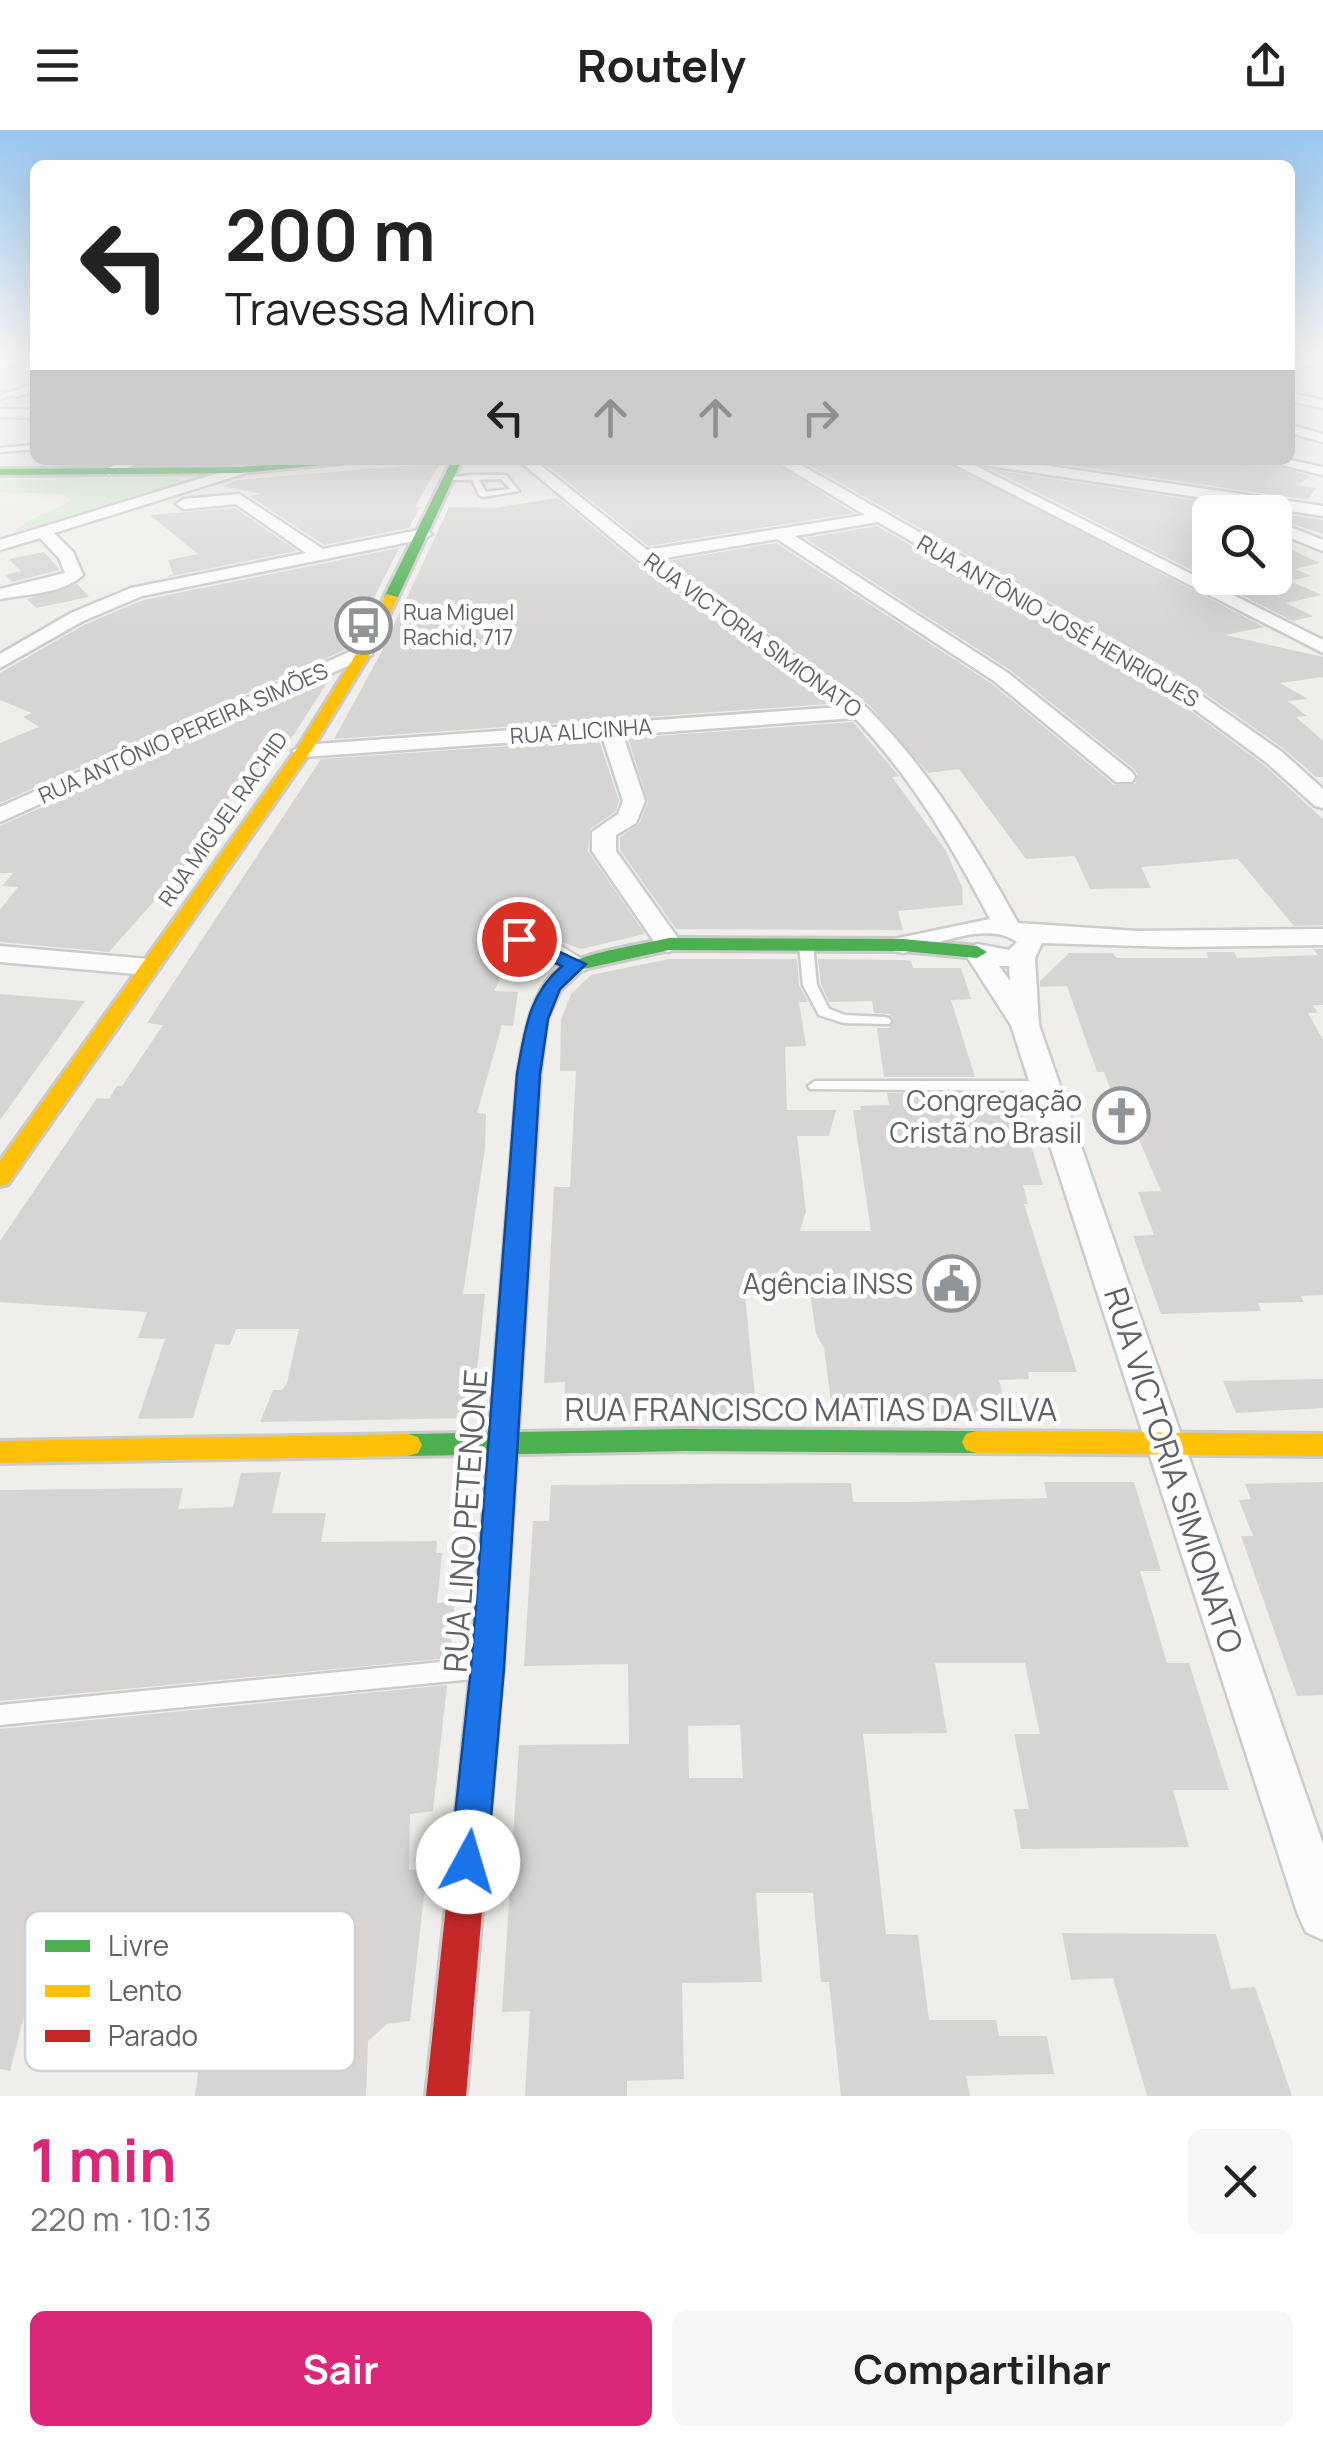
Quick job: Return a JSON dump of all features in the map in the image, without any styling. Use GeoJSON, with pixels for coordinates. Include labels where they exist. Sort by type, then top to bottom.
{"type":"FeatureCollection","features":[{"type":"Feature","properties":{"kind":"street"},"geometry":{"type":"LineString","coordinates":[[273,467],[282,465]]}},
{"type":"Feature","properties":{"kind":"street"},"geometry":{"type":"LineString","coordinates":[[0,472],[109,471],[148,466],[194,472],[299,465]]}},
{"type":"Feature","properties":{"kind":"street","name":"RUA VICTORIA SIMIONATO"},"geometry":{"type":"LineString","coordinates":[[531,465],[644,556],[860,712],[906,758],[943,808],[984,885],[1021,941]]}},
{"type":"Feature","properties":{"kind":"street","name":"RUA ANTÔNIO JOSÉ HENRIQUES"},"geometry":{"type":"LineString","coordinates":[[790,465],[1171,683],[1274,757],[1323,801]]}},
{"type":"Feature","properties":{"kind":"street"},"geometry":{"type":"LineString","coordinates":[[963,465],[1323,646]]}},
{"type":"Feature","properties":{"kind":"street"},"geometry":{"type":"LineString","coordinates":[[1010,465],[1323,511]]}},
{"type":"Feature","properties":{"kind":"street"},"geometry":{"type":"LineString","coordinates":[[1295,465],[1323,470]]}},
{"type":"Feature","properties":{"kind":"street"},"geometry":{"type":"LineString","coordinates":[[1137,467],[1202,494]]}},
{"type":"Feature","properties":{"kind":"street","name":"RUA MIGUEL RACHID"},"geometry":{"type":"LineString","coordinates":[[4,1166],[303,750],[365,651],[456,469]]}},
{"type":"Feature","properties":{"kind":"street"},"geometry":{"type":"LineString","coordinates":[[0,544],[42,532],[194,472]]}},
{"type":"Feature","properties":{"kind":"street"},"geometry":{"type":"LineString","coordinates":[[142,511],[206,500],[240,499],[318,554]]}},
{"type":"Feature","properties":{"kind":"street"},"geometry":{"type":"LineString","coordinates":[[644,556],[880,517]]}},
{"type":"Feature","properties":{"kind":"street"},"geometry":{"type":"LineString","coordinates":[[0,594],[62,582],[74,574],[67,556],[42,532]]}},
{"type":"Feature","properties":{"kind":"street"},"geometry":{"type":"LineString","coordinates":[[1292,533],[1323,546]]}},
{"type":"Feature","properties":{"kind":"street"},"geometry":{"type":"LineString","coordinates":[[0,662],[76,616],[137,592],[424,534]]}},
{"type":"Feature","properties":{"kind":"street"},"geometry":{"type":"LineString","coordinates":[[780,534],[1001,677],[1124,776]]}},
{"type":"Feature","properties":{"kind":"street","name":"RUA ANTÔNIO PEREIRA SIMÕES"},"geometry":{"type":"LineString","coordinates":[[0,815],[365,651]]}},
{"type":"Feature","properties":{"kind":"street","name":"RUA ALICINHA"},"geometry":{"type":"LineString","coordinates":[[303,750],[860,712]]}},
{"type":"Feature","properties":{"kind":"street"},"geometry":{"type":"LineString","coordinates":[[610,728],[634,800],[631,813],[622,824],[604,832],[604,851],[670,944]]}},
{"type":"Feature","properties":{"kind":"street"},"geometry":{"type":"LineString","coordinates":[[984,885],[974,940],[1025,1024]]}},
{"type":"Feature","properties":{"kind":"street"},"geometry":{"type":"LineString","coordinates":[[492,930],[546,948],[576,964],[670,944],[903,945],[974,940],[995,958],[1021,941],[1323,936]]}},
{"type":"Feature","properties":{"kind":"street"},"geometry":{"type":"LineString","coordinates":[[1021,941],[1025,1024]]}},
{"type":"Feature","properties":{"kind":"street"},"geometry":{"type":"LineString","coordinates":[[0,954],[148,967]]}},
{"type":"Feature","properties":{"kind":"street","name":"RUA LINO PETENONE"},"geometry":{"type":"LineString","coordinates":[[446,2096],[487,1668],[528,1074],[537,1019],[550,986],[576,964]]}},
{"type":"Feature","properties":{"kind":"street","name":"RUA VICTORIA SIMIONATO"},"geometry":{"type":"LineString","coordinates":[[1025,1024],[1323,1915]]}},
{"type":"Feature","properties":{"kind":"street","name":"RUA FRANCISCO MATIAS DA SILVA"},"geometry":{"type":"LineString","coordinates":[[0,1452],[685,1440],[1323,1444]]}},
{"type":"Feature","properties":{"kind":"lane"},"geometry":{"type":"LineString","coordinates":[[456,469],[503,477],[515,491],[483,495],[456,469]]}},
{"type":"Feature","properties":{"kind":"lane"},"geometry":{"type":"LineString","coordinates":[[806,945],[810,985],[824,1012],[844,1019],[884,1021]]}},
{"type":"Feature","properties":{"kind":"lane"},"geometry":{"type":"LineString","coordinates":[[815,1086],[1046,1086]]}},
{"type":"Feature","properties":{"kind":"lane"},"geometry":{"type":"LineString","coordinates":[[0,1716],[487,1668]]}},
{"type":"Feature","properties":{"kind":"green space"},"geometry":{"type":"Polygon","coordinates":[[[177,478],[185,483],[12,535],[25,523],[71,500],[63,494],[0,492],[0,480],[177,478]]]}},
{"type":"Feature","properties":{"kind":"building"},"geometry":{"type":"Polygon","coordinates":[[[439,465],[415,507],[420,507],[409,528],[324,545],[249,496],[261,494],[224,486],[237,480],[439,465]]]}},
{"type":"Feature","properties":{"kind":"building"},"geometry":{"type":"Polygon","coordinates":[[[546,465],[778,465],[854,513],[648,546],[546,465]]]}},
{"type":"Feature","properties":{"kind":"building"},"geometry":{"type":"Polygon","coordinates":[[[809,465],[953,465],[1192,590],[1192,595],[1202,595],[1264,627],[1225,635],[1323,657],[1323,677],[1280,683],[1308,699],[1288,701],[1307,716],[1296,717],[1323,741],[1323,777],[1316,777],[1284,749],[1180,676],[809,465]]]}},
{"type":"Feature","properties":{"kind":"building"},"geometry":{"type":"Polygon","coordinates":[[[1067,465],[1274,465],[1310,476],[1298,485],[1316,488],[1307,500],[1067,465]]]}},
{"type":"Feature","properties":{"kind":"building"},"geometry":{"type":"Polygon","coordinates":[[[993,470],[1192,500],[1192,570],[993,470]]]}},
{"type":"Feature","properties":{"kind":"building"},"geometry":{"type":"Polygon","coordinates":[[[558,498],[636,563],[829,704],[334,739],[381,653],[449,507],[494,508],[558,498]]]}},
{"type":"Feature","properties":{"kind":"building"},"geometry":{"type":"Polygon","coordinates":[[[235,508],[297,551],[167,577],[173,574],[168,560],[198,554],[150,515],[235,508]]]}},
{"type":"Feature","properties":{"kind":"building"},"geometry":{"type":"Polygon","coordinates":[[[1292,515],[1323,520],[1323,534],[1292,524],[1292,515]]]}},
{"type":"Feature","properties":{"kind":"building"},"geometry":{"type":"Polygon","coordinates":[[[877,526],[1162,690],[1264,765],[1323,819],[1323,925],[1294,926],[1238,859],[1141,867],[1151,888],[1090,889],[1075,856],[1026,859],[959,769],[928,773],[869,705],[668,561],[776,543],[992,684],[1114,785],[1135,784],[1138,775],[1134,769],[1010,670],[805,538],[877,526]]]}},
{"type":"Feature","properties":{"kind":"building"},"geometry":{"type":"Polygon","coordinates":[[[399,548],[349,648],[0,803],[0,743],[39,727],[23,717],[32,713],[0,700],[0,673],[86,624],[143,600],[399,548]]]}},
{"type":"Feature","properties":{"kind":"building"},"geometry":{"type":"Polygon","coordinates":[[[1292,550],[1320,563],[1295,569],[1311,576],[1292,581],[1292,550]]]}},
{"type":"Feature","properties":{"kind":"building"},"geometry":{"type":"Polygon","coordinates":[[[44,552],[60,570],[12,582],[5,575],[21,571],[9,559],[44,552]]]}},
{"type":"Feature","properties":{"kind":"building"},"geometry":{"type":"Polygon","coordinates":[[[1292,582],[1322,595],[1286,603],[1313,616],[1293,621],[1241,595],[1292,595],[1292,582]]]}},
{"type":"Feature","properties":{"kind":"building"},"geometry":{"type":"Polygon","coordinates":[[[77,584],[89,597],[36,608],[27,599],[77,584]]]}},
{"type":"Feature","properties":{"kind":"building"},"geometry":{"type":"Polygon","coordinates":[[[330,678],[295,733],[264,771],[254,770],[242,782],[194,844],[204,845],[109,952],[0,942],[0,910],[18,887],[2,886],[13,873],[0,873],[0,826],[330,678]]]}},
{"type":"Feature","properties":{"kind":"building"},"geometry":{"type":"Polygon","coordinates":[[[853,722],[899,776],[892,777],[945,849],[962,887],[963,905],[898,911],[903,930],[676,929],[620,850],[620,837],[639,824],[648,802],[628,738],[853,722]]]}},
{"type":"Feature","properties":{"kind":"building"},"geometry":{"type":"Polygon","coordinates":[[[599,740],[619,801],[615,812],[590,829],[588,851],[645,934],[581,949],[493,918],[482,921],[475,930],[482,938],[514,952],[494,991],[518,992],[513,1026],[502,1025],[477,1113],[486,1114],[485,1148],[463,1294],[485,1294],[472,1418],[260,1422],[273,1390],[282,1390],[287,1383],[299,1329],[236,1329],[230,1345],[215,1344],[193,1418],[138,1419],[165,1339],[138,1338],[147,1312],[0,1302],[0,1241],[97,1098],[109,1099],[117,1086],[122,1086],[163,1025],[147,1023],[321,759],[599,740]]]}},
{"type":"Feature","properties":{"kind":"building"},"geometry":{"type":"Polygon","coordinates":[[[1313,949],[1323,949],[1323,1005],[1313,1005],[1318,1013],[1308,1013],[1323,1040],[1323,1295],[1301,1296],[1304,1302],[1258,1303],[1261,1311],[1161,1314],[1133,1236],[1154,1235],[1138,1192],[1161,1191],[1137,1135],[1128,1135],[1104,1072],[1097,1072],[1067,986],[1040,987],[1040,981],[1069,953],[1113,953],[1116,958],[1208,958],[1206,952],[1234,952],[1237,958],[1318,955],[1313,949]]]}},
{"type":"Feature","properties":{"kind":"building"},"geometry":{"type":"Polygon","coordinates":[[[669,959],[797,959],[799,985],[808,1002],[799,1002],[806,1046],[785,1047],[787,1110],[836,1110],[829,1136],[797,1136],[806,1211],[800,1231],[871,1231],[853,1110],[861,1110],[860,1106],[889,1105],[887,1093],[980,1094],[983,1105],[997,1105],[1000,1115],[1022,1115],[1043,1185],[1023,1185],[1028,1204],[1024,1204],[1077,1372],[1028,1372],[1029,1379],[999,1380],[1008,1418],[833,1416],[824,1348],[816,1334],[809,1285],[744,1286],[757,1416],[564,1414],[565,1382],[544,1383],[554,1187],[570,1187],[576,1071],[560,1071],[561,1020],[571,994],[591,975],[669,959]]]}},
{"type":"Feature","properties":{"kind":"building"},"geometry":{"type":"Polygon","coordinates":[[[818,959],[903,960],[911,961],[913,968],[961,968],[971,999],[951,1000],[975,1077],[884,1077],[877,1028],[889,1028],[894,1019],[890,1014],[874,1013],[872,1001],[829,1002],[821,984],[818,959]]]}},
{"type":"Feature","properties":{"kind":"building"},"geometry":{"type":"Polygon","coordinates":[[[0,994],[85,1001],[0,1120],[0,994]]]}},
{"type":"Feature","properties":{"kind":"building"},"geometry":{"type":"Polygon","coordinates":[[[1323,1379],[1323,1408],[1236,1413],[1223,1381],[1323,1379]]]}},
{"type":"Feature","properties":{"kind":"building"},"geometry":{"type":"Polygon","coordinates":[[[281,1472],[272,1513],[326,1513],[321,1542],[437,1541],[436,1553],[442,1553],[437,1603],[455,1601],[450,1658],[0,1701],[0,1490],[183,1488],[178,1509],[233,1507],[241,1473],[281,1472]]]}},
{"type":"Feature","properties":{"kind":"building"},"geometry":{"type":"Polygon","coordinates":[[[1044,1482],[1134,1482],[1161,1571],[1140,1571],[1167,1663],[1189,1663],[1229,1790],[1173,1790],[1189,1847],[1021,1849],[1014,1809],[1029,1809],[1014,1734],[1040,1734],[1025,1663],[935,1663],[947,1733],[863,1734],[886,1934],[918,1935],[929,2020],[996,2020],[999,2036],[1047,2036],[1054,2074],[966,2076],[970,2096],[841,2096],[829,1982],[821,1982],[813,1893],[756,1893],[762,1982],[682,1983],[684,2079],[627,2081],[627,2096],[525,2096],[530,2011],[502,2012],[519,1745],[629,1744],[628,1664],[524,1666],[533,1521],[549,1521],[551,1485],[851,1483],[853,1502],[1047,1498],[1044,1482]],[[740,1725],[688,1726],[689,1778],[743,1778],[740,1725]]]}},
{"type":"Feature","properties":{"kind":"building"},"geometry":{"type":"Polygon","coordinates":[[[1323,1482],[1323,1695],[1297,1696],[1241,1536],[1253,1536],[1239,1500],[1251,1499],[1245,1484],[1323,1482]]]}},
{"type":"Feature","properties":{"kind":"building"},"geometry":{"type":"Polygon","coordinates":[[[447,1685],[433,1811],[410,1814],[409,1870],[427,1868],[410,2021],[387,2024],[368,2041],[366,2096],[195,2096],[198,2071],[355,2071],[355,1911],[25,1911],[25,2012],[10,2071],[0,2069],[0,1729],[447,1685]]]}},
{"type":"Feature","properties":{"kind":"building"},"geometry":{"type":"Polygon","coordinates":[[[1062,1933],[1216,1934],[1231,1989],[1255,1987],[1292,2096],[1147,2096],[1113,1978],[1071,1980],[1062,1933]]]}},
{"type":"Feature","properties":{"kind":"traffic: fast"},"geometry":{"type":"LineString","coordinates":[[0,472],[241,470],[303,465]]}},
{"type":"Feature","properties":{"kind":"traffic: fast"},"geometry":{"type":"LineString","coordinates":[[391,597],[455,465]]}},
{"type":"Feature","properties":{"kind":"traffic: fast"},"geometry":{"type":"LineString","coordinates":[[505,1415],[529,1073],[537,1019],[551,987],[576,964],[669,944],[903,945],[977,952]]}},
{"type":"Feature","properties":{"kind":"traffic: fast"},"geometry":{"type":"LineString","coordinates":[[408,1445],[685,1440],[976,1442]]}},
{"type":"Feature","properties":{"kind":"traffic: slow"},"geometry":{"type":"LineString","coordinates":[[0,1178],[303,751],[365,651],[391,597]]}},
{"type":"Feature","properties":{"kind":"traffic: slow"},"geometry":{"type":"LineString","coordinates":[[976,1442],[1323,1445]]}},
{"type":"Feature","properties":{"kind":"traffic: slow"},"geometry":{"type":"LineString","coordinates":[[0,1452],[408,1445]]}},
{"type":"Feature","properties":{"kind":"traffic: jam"},"geometry":{"type":"LineString","coordinates":[[446,2096],[487,1668],[505,1415]]}},
{"type":"Feature","properties":{"kind":"place","name":"Rua Miguel Rachid, 717"},"geometry":{"type":"Point","coordinates":[364,625]}},
{"type":"Feature","properties":{"kind":"place","name":"Congregação Cristã no Brasil"},"geometry":{"type":"Point","coordinates":[1121,1116]}},
{"type":"Feature","properties":{"kind":"place","name":"Agência INSS"},"geometry":{"type":"Point","coordinates":[952,1283]}},
{"type":"Feature","properties":{"kind":"route"},"geometry":{"type":"LineString","coordinates":[[468,1862],[487,1668],[528,1074],[537,1019],[550,986],[576,964],[519,939]]}}]}
